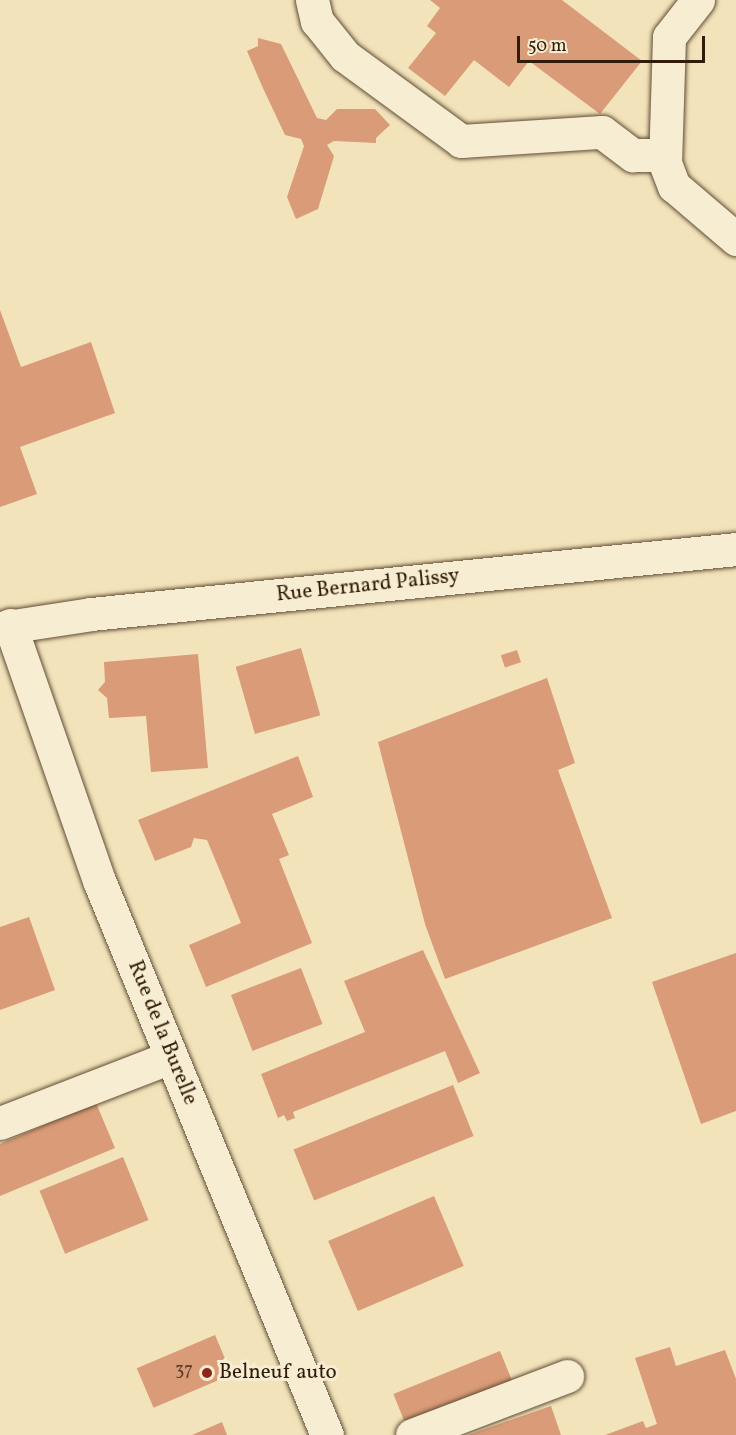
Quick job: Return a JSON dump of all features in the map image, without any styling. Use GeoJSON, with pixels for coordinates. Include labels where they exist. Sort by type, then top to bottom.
{"type":"FeatureCollection","features":[{"type":"Feature","properties":{"kind":"street"},"geometry":{"type":"LineString","coordinates":[[312,0],[316,21],[345,56],[461,141],[602,132],[633,155],[665,155]]}},
{"type":"Feature","properties":{"kind":"street"},"geometry":{"type":"LineString","coordinates":[[698,0],[669,37],[665,155],[674,186],[736,239]]}},
{"type":"Feature","properties":{"kind":"street","name":"Rue Bernard Palissy"},"geometry":{"type":"LineString","coordinates":[[5,627],[736,549]]}},
{"type":"Feature","properties":{"kind":"street","name":"Rue de la Burelle"},"geometry":{"type":"LineString","coordinates":[[5,627],[100,883],[327,1435]]}},
{"type":"Feature","properties":{"kind":"street"},"geometry":{"type":"LineString","coordinates":[[0,1123],[171,1057]]}},
{"type":"Feature","properties":{"kind":"street"},"geometry":{"type":"LineString","coordinates":[[412,1435],[567,1376]]}},
{"type":"Feature","properties":{"kind":"building"},"geometry":{"type":"Polygon","coordinates":[[[430,0],[562,0],[642,61],[600,114],[529,61],[509,87],[474,60],[445,96],[408,68],[436,33],[427,26],[440,8],[430,0]]]}},
{"type":"Feature","properties":{"kind":"building"},"geometry":{"type":"Polygon","coordinates":[[[258,38],[281,44],[317,118],[326,120],[337,109],[375,109],[390,125],[376,138],[376,143],[334,141],[327,145],[334,156],[318,209],[296,219],[287,197],[304,146],[301,139],[285,135],[247,51],[258,46],[258,38]]]}},
{"type":"Feature","properties":{"kind":"building"},"geometry":{"type":"Polygon","coordinates":[[[0,310],[21,367],[91,342],[115,413],[20,447],[37,494],[0,507],[0,310]]]}},
{"type":"Feature","properties":{"kind":"building"},"geometry":{"type":"Polygon","coordinates":[[[301,648],[320,715],[255,734],[236,667],[301,648]]]}},
{"type":"Feature","properties":{"kind":"building"},"geometry":{"type":"Polygon","coordinates":[[[517,650],[521,662],[505,668],[501,655],[517,650]]]}},
{"type":"Feature","properties":{"kind":"building"},"geometry":{"type":"Polygon","coordinates":[[[198,654],[208,768],[151,772],[146,716],[109,718],[107,698],[98,690],[105,682],[104,662],[198,654]]]}},
{"type":"Feature","properties":{"kind":"building"},"geometry":{"type":"Polygon","coordinates":[[[547,678],[575,763],[558,770],[612,918],[445,979],[425,924],[378,742],[547,678]]]}},
{"type":"Feature","properties":{"kind":"building"},"geometry":{"type":"Polygon","coordinates":[[[298,756],[313,797],[272,814],[289,855],[279,859],[312,943],[206,987],[189,945],[241,923],[224,881],[207,840],[194,838],[191,847],[155,861],[138,820],[298,756]]]}},
{"type":"Feature","properties":{"kind":"building"},"geometry":{"type":"Polygon","coordinates":[[[29,917],[55,990],[0,1010],[0,927],[29,917]]]}},
{"type":"Feature","properties":{"kind":"building"},"geometry":{"type":"Polygon","coordinates":[[[423,950],[480,1073],[458,1083],[445,1051],[293,1112],[295,1118],[287,1121],[284,1115],[278,1118],[261,1074],[365,1032],[344,981],[423,950]]]}},
{"type":"Feature","properties":{"kind":"building"},"geometry":{"type":"Polygon","coordinates":[[[736,953],[736,1111],[701,1124],[652,982],[736,953]]]}},
{"type":"Feature","properties":{"kind":"building"},"geometry":{"type":"Polygon","coordinates":[[[301,968],[323,1024],[252,1051],[231,995],[301,968]]]}},
{"type":"Feature","properties":{"kind":"building"},"geometry":{"type":"Polygon","coordinates":[[[453,1085],[474,1136],[314,1200],[294,1149],[453,1085]]]}},
{"type":"Feature","properties":{"kind":"building"},"geometry":{"type":"Polygon","coordinates":[[[96,1103],[115,1148],[0,1196],[0,1144],[96,1103]]]}},
{"type":"Feature","properties":{"kind":"building"},"geometry":{"type":"Polygon","coordinates":[[[123,1157],[148,1220],[65,1254],[40,1191],[123,1157]]]}},
{"type":"Feature","properties":{"kind":"building"},"geometry":{"type":"Polygon","coordinates":[[[434,1196],[464,1266],[358,1311],[328,1241],[434,1196]]]}},
{"type":"Feature","properties":{"kind":"building"},"geometry":{"type":"Polygon","coordinates":[[[215,1335],[232,1375],[154,1408],[137,1368],[215,1335]]]}},
{"type":"Feature","properties":{"kind":"building"},"geometry":{"type":"Polygon","coordinates":[[[670,1347],[676,1366],[725,1350],[736,1379],[736,1435],[605,1435],[643,1421],[646,1428],[657,1424],[635,1358],[670,1347]]]}},
{"type":"Feature","properties":{"kind":"building"},"geometry":{"type":"Polygon","coordinates":[[[500,1351],[512,1381],[405,1424],[393,1394],[500,1351]]]}},
{"type":"Feature","properties":{"kind":"building"},"geometry":{"type":"Polygon","coordinates":[[[551,1406],[561,1435],[468,1435],[551,1406]]]}},
{"type":"Feature","properties":{"kind":"building"},"geometry":{"type":"Polygon","coordinates":[[[222,1422],[227,1435],[192,1435],[222,1422]]]}},
{"type":"Feature","properties":{"kind":"place","name":"Belneuf auto"},"geometry":{"type":"Point","coordinates":[207,1373]}}]}
